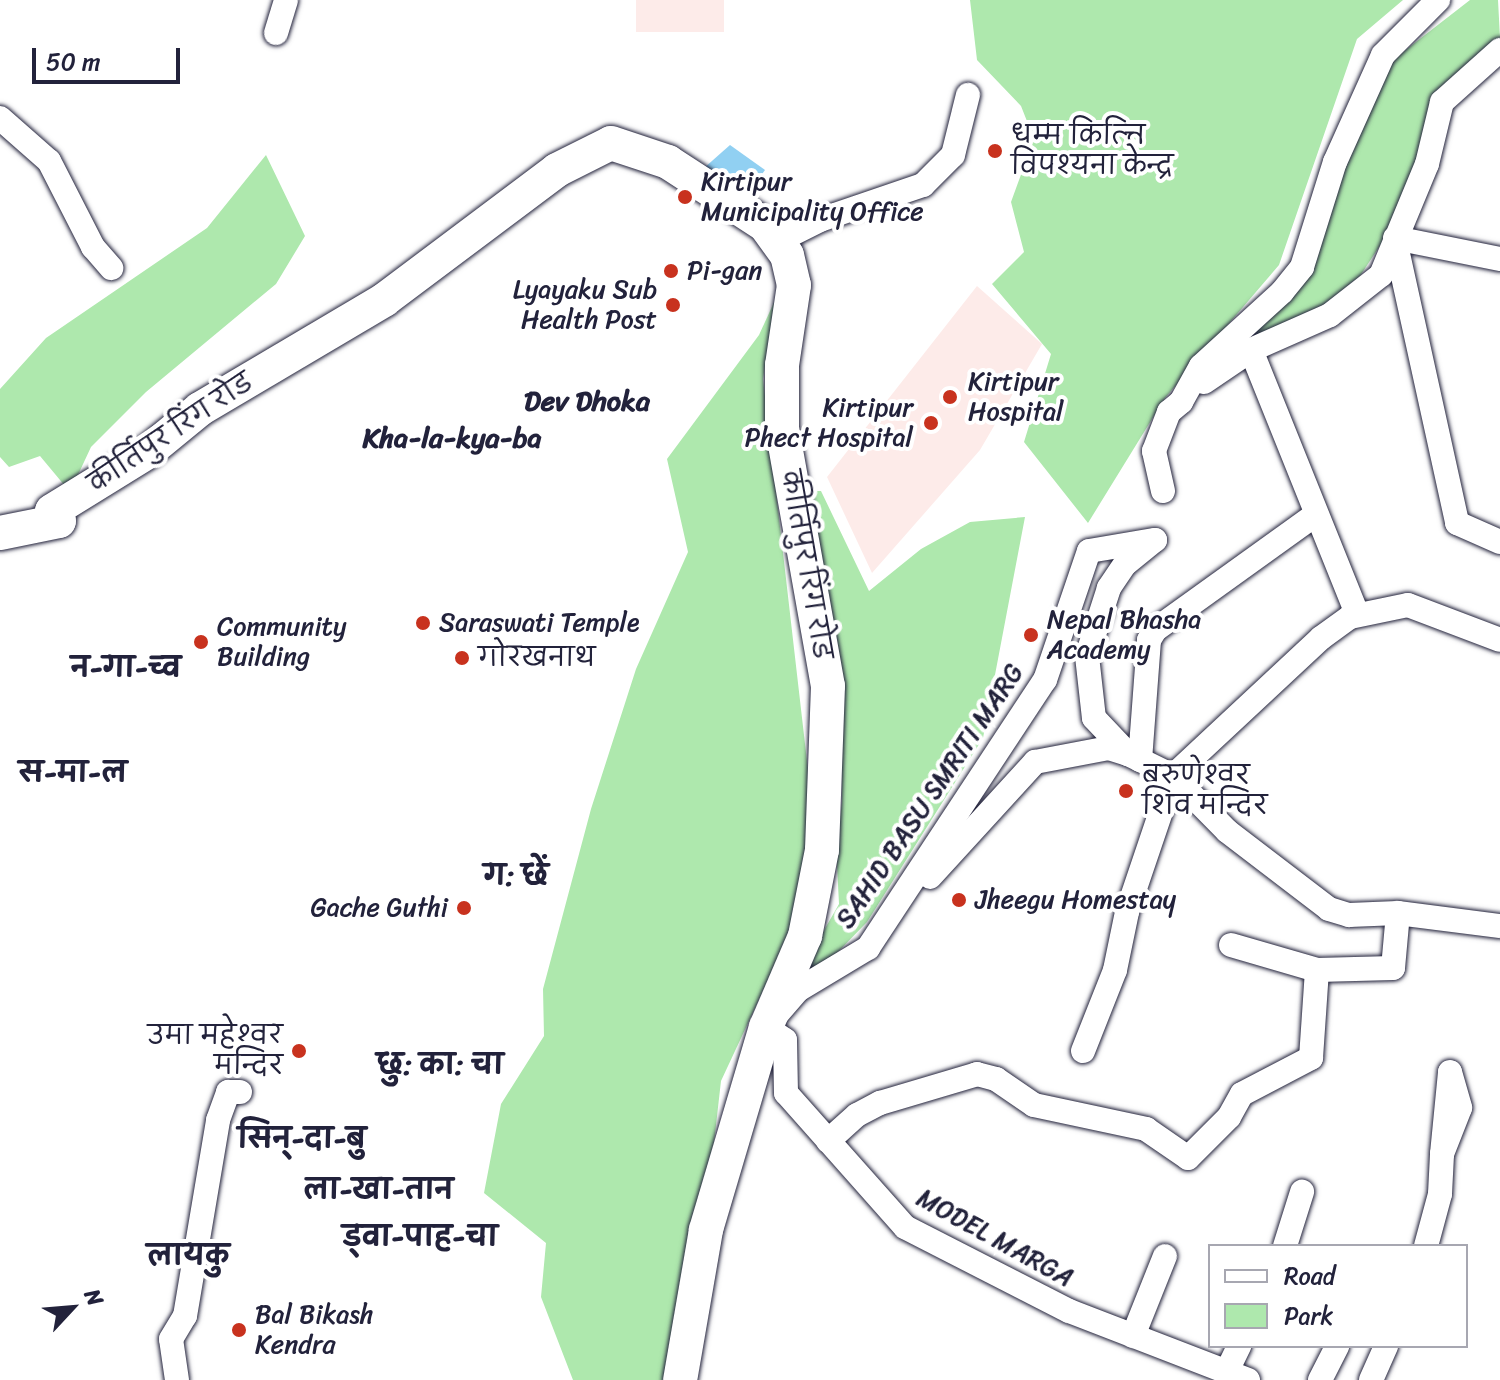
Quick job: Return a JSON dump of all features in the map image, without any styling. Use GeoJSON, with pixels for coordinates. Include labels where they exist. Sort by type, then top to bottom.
{"type":"FeatureCollection","features":[{"type":"Feature","properties":{"kind":"street"},"geometry":{"type":"LineString","coordinates":[[276,33],[286,0]]}},
{"type":"Feature","properties":{"kind":"street"},"geometry":{"type":"LineString","coordinates":[[1181,402],[1201,366],[1282,292],[1302,267],[1335,162],[1383,55],[1438,0]]}},
{"type":"Feature","properties":{"kind":"street"},"geometry":{"type":"LineString","coordinates":[[1163,491],[1154,451],[1169,412],[1251,350],[1363,294],[1381,275],[1427,164],[1442,102],[1500,50]]}},
{"type":"Feature","properties":{"kind":"street"},"geometry":{"type":"LineString","coordinates":[[778,241],[820,220],[923,185],[953,155],[968,95]]}},
{"type":"Feature","properties":{"kind":"street"},"geometry":{"type":"LineString","coordinates":[[0,118],[49,161],[93,247],[111,268]]}},
{"type":"Feature","properties":{"kind":"street","name":"कीर्तिपुर रिंग रोड"},"geometry":{"type":"LineString","coordinates":[[0,533],[59,521],[52,511],[149,451],[200,409],[384,300],[557,170],[611,143],[668,162],[718,191],[765,225],[778,241],[787,255],[794,285],[782,365],[782,428],[828,686],[822,850],[805,936],[766,1027],[706,1230],[680,1380]]}},
{"type":"Feature","properties":{"kind":"street"},"geometry":{"type":"LineString","coordinates":[[1395,238],[1500,259]]}},
{"type":"Feature","properties":{"kind":"street"},"geometry":{"type":"LineString","coordinates":[[1395,238],[1457,523],[1500,542]]}},
{"type":"Feature","properties":{"kind":"street"},"geometry":{"type":"LineString","coordinates":[[1251,350],[1357,614]]}},
{"type":"Feature","properties":{"kind":"street"},"geometry":{"type":"LineString","coordinates":[[868,948],[1035,762],[1109,748],[1134,757],[1149,640],[1155,630],[1315,515]]}},
{"type":"Feature","properties":{"kind":"street","name":"SAHID BASU SMRITI MARG"},"geometry":{"type":"LineString","coordinates":[[766,1027],[798,990],[868,948],[1045,680],[1089,551],[1155,540],[1125,564],[1109,588],[1087,656],[1094,718],[1134,757],[1173,776],[1227,831],[1329,909],[1349,915],[1398,913],[1500,926]]}},
{"type":"Feature","properties":{"kind":"street"},"geometry":{"type":"LineString","coordinates":[[1083,1051],[1115,970],[1127,912],[1173,776],[1328,632],[1357,614],[1408,605],[1423,608],[1500,640]]}},
{"type":"Feature","properties":{"kind":"street"},"geometry":{"type":"LineString","coordinates":[[1231,945],[1317,970],[1396,967],[1398,913]]}},
{"type":"Feature","properties":{"kind":"street"},"geometry":{"type":"LineString","coordinates":[[828,1141],[857,1115],[880,1103],[977,1074],[996,1079],[1034,1105],[1146,1129],[1181,1158],[1188,1158],[1229,1117],[1242,1094],[1311,1058],[1317,970]]}},
{"type":"Feature","properties":{"kind":"street","name":"MODEL MARGA"},"geometry":{"type":"LineString","coordinates":[[766,1027],[785,1040],[786,1093],[905,1227],[1069,1311],[1238,1376]]}},
{"type":"Feature","properties":{"kind":"street"},"geometry":{"type":"LineString","coordinates":[[177,1380],[171,1339],[185,1316],[218,1120],[228,1092],[240,1092]]}},
{"type":"Feature","properties":{"kind":"street"},"geometry":{"type":"LineString","coordinates":[[1427,1244],[1440,1194],[1442,1154]]}},
{"type":"Feature","properties":{"kind":"street"},"geometry":{"type":"LineString","coordinates":[[1286,1244],[1302,1192]]}},
{"type":"Feature","properties":{"kind":"street"},"geometry":{"type":"LineString","coordinates":[[1133,1336],[1165,1256]]}},
{"type":"Feature","properties":{"kind":"street"},"geometry":{"type":"LineString","coordinates":[[1238,1376],[1239,1348]]}},
{"type":"Feature","properties":{"kind":"street"},"geometry":{"type":"LineString","coordinates":[[1320,1380],[1336,1348]]}},
{"type":"Feature","properties":{"kind":"street"},"geometry":{"type":"LineString","coordinates":[[1371,1380],[1385,1348]]}},
{"type":"Feature","properties":{"kind":"shaded area"},"geometry":{"type":"Polygon","coordinates":[[[636,0],[724,0],[724,32],[636,32],[636,0]]]}},
{"type":"Feature","properties":{"kind":"shaded area","name":"Kirtipur Hospital"},"geometry":{"type":"Polygon","coordinates":[[[977,286],[1042,344],[980,450],[872,573],[827,477],[977,286]]]}},
{"type":"Feature","properties":{"kind":"green space"},"geometry":{"type":"Polygon","coordinates":[[[970,0],[1403,0],[1357,39],[1279,265],[1165,398],[1088,523],[1024,442],[1051,354],[992,284],[1024,252],[1011,202],[1034,139],[1021,106],[977,60],[970,0]]]}},
{"type":"Feature","properties":{"kind":"green space"},"geometry":{"type":"Polygon","coordinates":[[[1470,0],[1498,0],[1500,38],[1433,122],[1383,241],[1360,276],[1320,308],[1237,343],[1305,258],[1394,59],[1470,0]]]}},
{"type":"Feature","properties":{"kind":"green space"},"geometry":{"type":"Polygon","coordinates":[[[266,155],[305,236],[276,284],[146,392],[91,447],[70,492],[40,456],[9,467],[0,457],[0,389],[46,338],[207,228],[266,155]]]}},
{"type":"Feature","properties":{"kind":"green space"},"geometry":{"type":"Polygon","coordinates":[[[775,300],[763,379],[811,796],[797,918],[721,1081],[687,1380],[573,1380],[541,1297],[546,1243],[484,1193],[501,1104],[544,1036],[543,989],[591,809],[636,669],[688,552],[667,459],[759,335],[775,300]]]}},
{"type":"Feature","properties":{"kind":"green space"},"geometry":{"type":"Polygon","coordinates":[[[810,491],[821,491],[869,591],[921,549],[970,522],[1025,517],[983,738],[867,922],[835,955],[798,976],[839,904],[836,846],[842,802],[841,725],[810,491]]]}},
{"type":"Feature","properties":{"kind":"water"},"geometry":{"type":"Polygon","coordinates":[[[730,145],[765,170],[745,199],[704,168],[730,145]]]}},
{"type":"Feature","properties":{"kind":"place","name":"धम्म कित्त्ति विपश्यना केन्द्र"},"geometry":{"type":"Point","coordinates":[995,151]}},
{"type":"Feature","properties":{"kind":"place","name":"Kirtipur Municipality Office"},"geometry":{"type":"Point","coordinates":[685,197]}},
{"type":"Feature","properties":{"kind":"place","name":"Pi-gan"},"geometry":{"type":"Point","coordinates":[671,271]}},
{"type":"Feature","properties":{"kind":"place","name":"Lyayaku Sub Health Post"},"geometry":{"type":"Point","coordinates":[673,305]}},
{"type":"Feature","properties":{"kind":"place","name":"Kirtipur Hospital"},"geometry":{"type":"Point","coordinates":[950,397]}},
{"type":"Feature","properties":{"kind":"place","name":"Kirtipur Phect Hospital"},"geometry":{"type":"Point","coordinates":[931,423]}},
{"type":"Feature","properties":{"kind":"place","name":"Saraswati Temple"},"geometry":{"type":"Point","coordinates":[423,623]}},
{"type":"Feature","properties":{"kind":"place","name":"Nepal Bhasha Academy"},"geometry":{"type":"Point","coordinates":[1031,635]}},
{"type":"Feature","properties":{"kind":"place","name":"Community Building"},"geometry":{"type":"Point","coordinates":[201,642]}},
{"type":"Feature","properties":{"kind":"place","name":"गोरखनाथ"},"geometry":{"type":"Point","coordinates":[462,658]}},
{"type":"Feature","properties":{"kind":"place","name":"बरुणेश्वर शिव मन्दिर"},"geometry":{"type":"Point","coordinates":[1126,791]}},
{"type":"Feature","properties":{"kind":"place","name":"Jheegu Homestay"},"geometry":{"type":"Point","coordinates":[959,900]}},
{"type":"Feature","properties":{"kind":"place","name":"Gache Guthi"},"geometry":{"type":"Point","coordinates":[464,908]}},
{"type":"Feature","properties":{"kind":"place","name":"उमा महेश्वर मन्दिर"},"geometry":{"type":"Point","coordinates":[299,1051]}},
{"type":"Feature","properties":{"kind":"place","name":"Bal Bikash Kendra"},"geometry":{"type":"Point","coordinates":[239,1330]}},
{"type":"Feature","properties":{"kind":"district","name":"Dev Dhoka"},"geometry":{"type":"Point","coordinates":[587,401]}},
{"type":"Feature","properties":{"kind":"district","name":"Kha-la-kya-ba"},"geometry":{"type":"Point","coordinates":[452,438]}},
{"type":"Feature","properties":{"kind":"district","name":"न-गा-च्व"},"geometry":{"type":"Point","coordinates":[126,668]}},
{"type":"Feature","properties":{"kind":"district","name":"स-मा-ल"},"geometry":{"type":"Point","coordinates":[73,773]}},
{"type":"Feature","properties":{"kind":"district","name":"ग: छें"},"geometry":{"type":"Point","coordinates":[516,876]}},
{"type":"Feature","properties":{"kind":"district","name":"छु: का: चा"},"geometry":{"type":"Point","coordinates":[440,1065]}},
{"type":"Feature","properties":{"kind":"district","name":"सिन्-दा-बु"},"geometry":{"type":"Point","coordinates":[302,1139]}},
{"type":"Feature","properties":{"kind":"district","name":"ला-खा-तान"},"geometry":{"type":"Point","coordinates":[378,1190]}},
{"type":"Feature","properties":{"kind":"district","name":"ड्वा-पाह-चा"},"geometry":{"type":"Point","coordinates":[420,1237]}},
{"type":"Feature","properties":{"kind":"district","name":"लायकु"},"geometry":{"type":"Point","coordinates":[188,1256]}}]}
